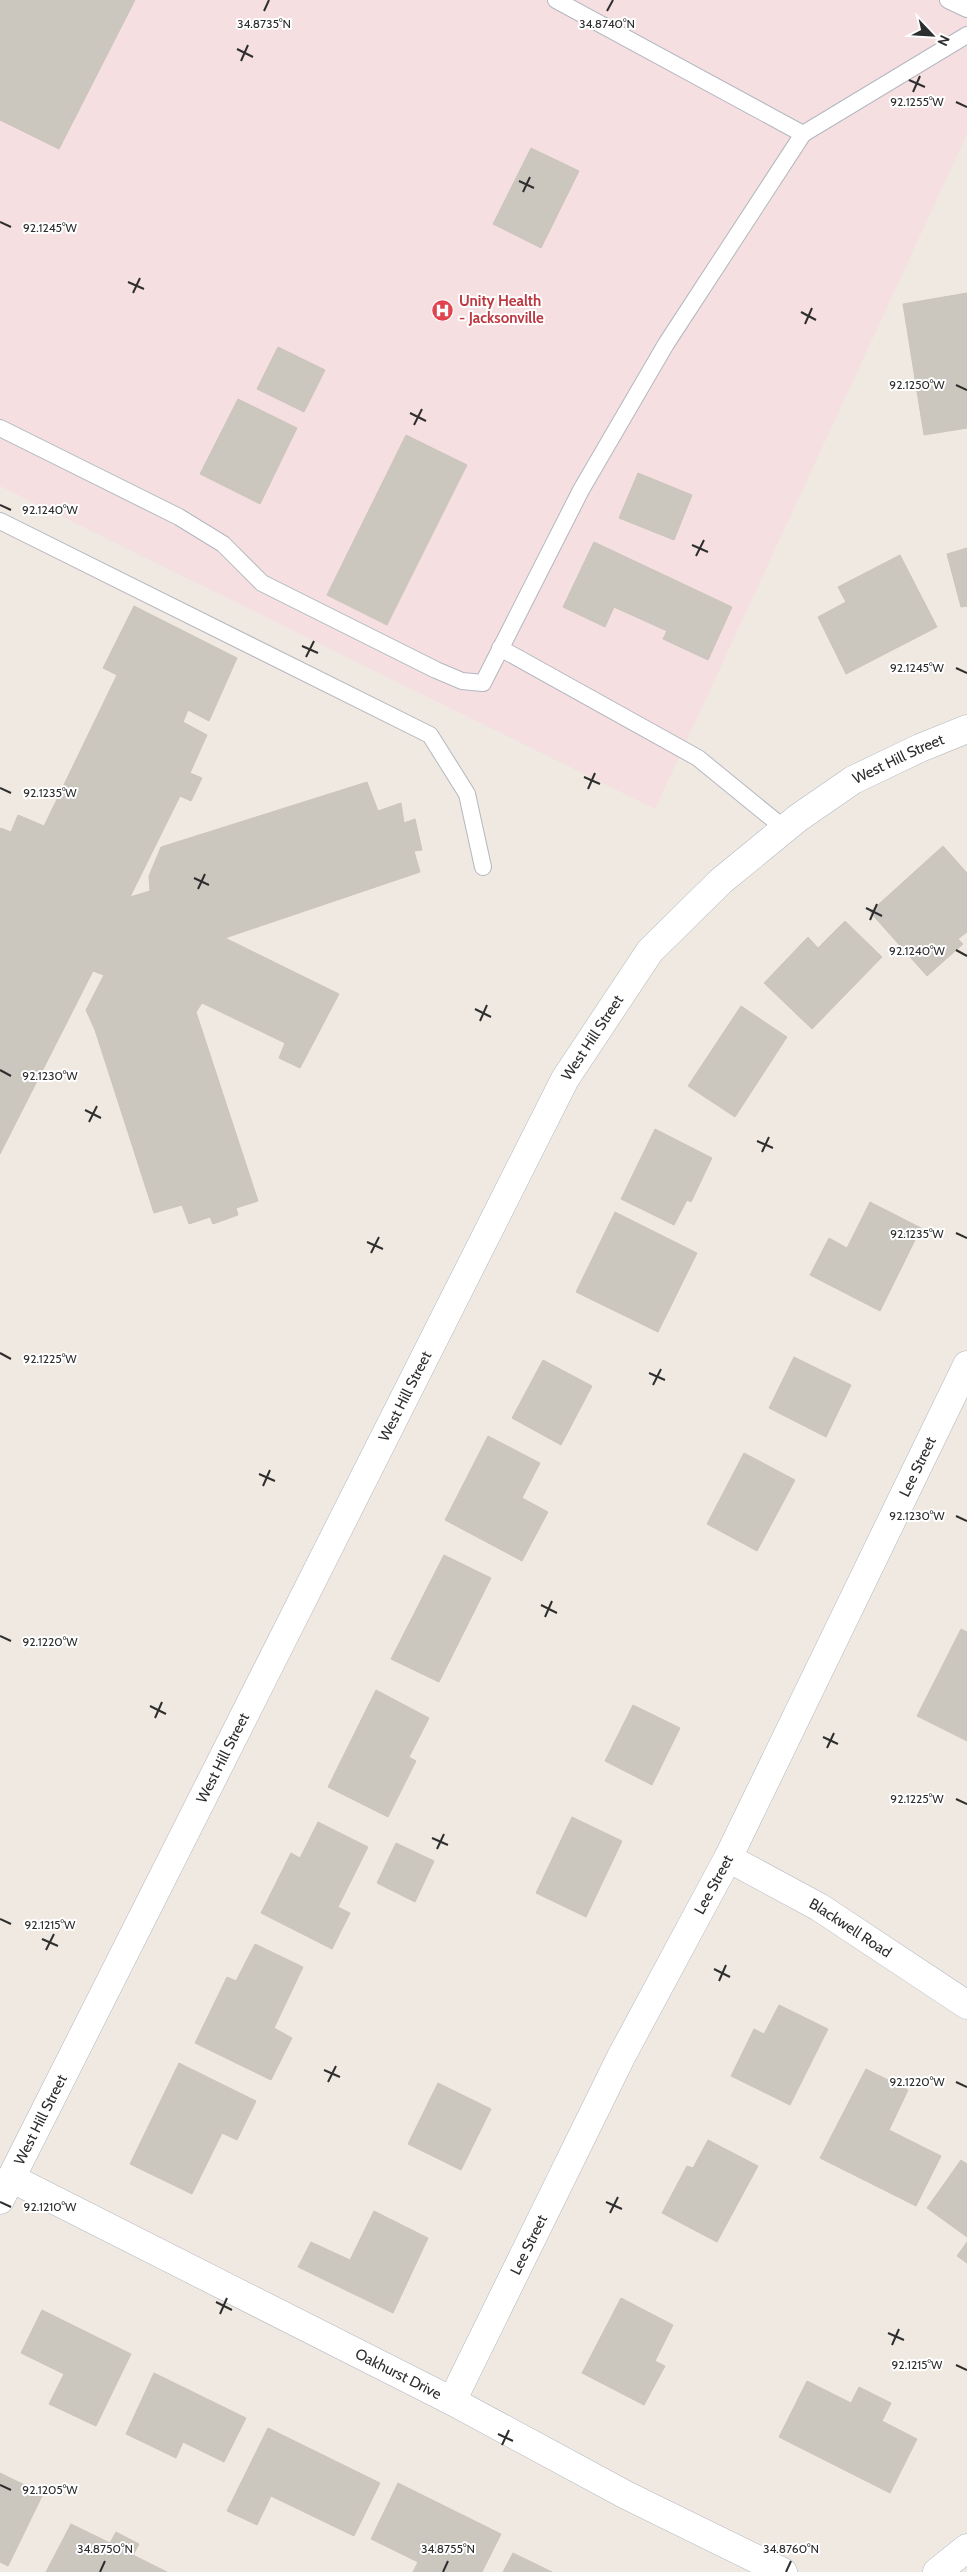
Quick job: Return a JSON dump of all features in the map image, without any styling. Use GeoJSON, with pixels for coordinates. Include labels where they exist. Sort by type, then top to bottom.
{"type":"FeatureCollection","features":[{"type":"Feature","properties":{"kind":"street","name":"West Hill Street"},"geometry":{"type":"LineString","coordinates":[[5,2189],[565,1079],[650,951],[721,881],[785,829],[853,780],[920,748],[967,729]]}},
{"type":"Feature","properties":{"kind":"street","name":"Lee Street"},"geometry":{"type":"LineString","coordinates":[[452,2401],[621,2057],[728,1858],[967,1365]]}},
{"type":"Feature","properties":{"kind":"street","name":"Blackwell Road"},"geometry":{"type":"LineString","coordinates":[[728,1858],[819,1907],[967,2005]]}},
{"type":"Feature","properties":{"kind":"street","name":"Oakhurst Drive"},"geometry":{"type":"LineString","coordinates":[[5,2189],[452,2401],[626,2495],[783,2572]]}},
{"type":"Feature","properties":{"kind":"street"},"geometry":{"type":"LineString","coordinates":[[937,2572],[967,2548]]}},
{"type":"Feature","properties":{"kind":"lane"},"geometry":{"type":"LineString","coordinates":[[556,0],[804,134]]}},
{"type":"Feature","properties":{"kind":"lane"},"geometry":{"type":"LineString","coordinates":[[948,0],[967,10]]}},
{"type":"Feature","properties":{"kind":"lane"},"geometry":{"type":"LineString","coordinates":[[0,428],[179,517],[223,544],[262,583],[462,681],[483,683],[581,490],[661,352],[804,134],[967,35]]}},
{"type":"Feature","properties":{"kind":"lane"},"geometry":{"type":"LineString","coordinates":[[0,521],[430,735],[467,794],[484,867]]}},
{"type":"Feature","properties":{"kind":"lane"},"geometry":{"type":"LineString","coordinates":[[500,648],[698,758],[785,829]]}},
{"type":"Feature","properties":{"kind":"shaded area","name":"Unity Health - Jacksonville"},"geometry":{"type":"Polygon","coordinates":[[[0,0],[967,0],[967,134],[655,809],[0,486],[0,0]]]}},
{"type":"Feature","properties":{"kind":"building"},"geometry":{"type":"Polygon","coordinates":[[[0,0],[135,0],[59,149],[0,120],[0,0]]]}},
{"type":"Feature","properties":{"kind":"building"},"geometry":{"type":"Polygon","coordinates":[[[531,148],[579,171],[541,248],[493,224],[531,148]]]}},
{"type":"Feature","properties":{"kind":"building"},"geometry":{"type":"Polygon","coordinates":[[[967,293],[967,428],[924,435],[903,304],[967,293]]]}},
{"type":"Feature","properties":{"kind":"building"},"geometry":{"type":"Polygon","coordinates":[[[278,347],[325,370],[304,412],[257,389],[278,347]]]}},
{"type":"Feature","properties":{"kind":"building"},"geometry":{"type":"Polygon","coordinates":[[[238,399],[297,428],[260,504],[200,474],[238,399]]]}},
{"type":"Feature","properties":{"kind":"building"},"geometry":{"type":"Polygon","coordinates":[[[406,435],[467,465],[387,625],[327,595],[406,435]]]}},
{"type":"Feature","properties":{"kind":"building"},"geometry":{"type":"Polygon","coordinates":[[[638,473],[692,495],[674,540],[619,518],[638,473]]]}},
{"type":"Feature","properties":{"kind":"building"},"geometry":{"type":"Polygon","coordinates":[[[594,542],[732,607],[708,660],[663,639],[667,631],[614,607],[605,627],[563,607],[594,542]]]}},
{"type":"Feature","properties":{"kind":"building"},"geometry":{"type":"Polygon","coordinates":[[[967,548],[967,606],[961,607],[947,554],[967,548]]]}},
{"type":"Feature","properties":{"kind":"building"},"geometry":{"type":"Polygon","coordinates":[[[900,555],[937,627],[846,674],[818,617],[846,602],[838,587],[900,555]]]}},
{"type":"Feature","properties":{"kind":"building"},"geometry":{"type":"Polygon","coordinates":[[[134,606],[237,658],[209,721],[188,710],[183,722],[207,735],[190,773],[202,778],[191,801],[180,796],[130,897],[150,891],[149,876],[161,847],[367,782],[378,811],[401,803],[404,823],[415,819],[422,850],[414,851],[420,872],[225,938],[339,994],[300,1068],[279,1058],[285,1043],[202,1003],[196,1012],[258,1201],[236,1208],[238,1215],[213,1224],[210,1217],[189,1224],[182,1205],[154,1213],[95,1030],[86,1010],[104,975],[93,971],[0,1154],[0,829],[11,832],[18,815],[44,826],[117,675],[103,668],[134,606]]]}},
{"type":"Feature","properties":{"kind":"building"},"geometry":{"type":"Polygon","coordinates":[[[943,846],[967,873],[967,932],[958,939],[963,944],[927,976],[870,912],[943,846]]]}},
{"type":"Feature","properties":{"kind":"building"},"geometry":{"type":"Polygon","coordinates":[[[845,921],[882,957],[812,1029],[764,983],[808,937],[818,948],[845,921]]]}},
{"type":"Feature","properties":{"kind":"building"},"geometry":{"type":"Polygon","coordinates":[[[741,1006],[787,1037],[735,1117],[688,1086],[741,1006]]]}},
{"type":"Feature","properties":{"kind":"building"},"geometry":{"type":"Polygon","coordinates":[[[655,1129],[712,1158],[691,1202],[687,1200],[674,1225],[621,1199],[655,1129]]]}},
{"type":"Feature","properties":{"kind":"building"},"geometry":{"type":"Polygon","coordinates":[[[870,1202],[921,1228],[880,1311],[810,1275],[829,1238],[847,1248],[870,1202]]]}},
{"type":"Feature","properties":{"kind":"building"},"geometry":{"type":"Polygon","coordinates":[[[615,1212],[697,1253],[658,1332],[576,1292],[615,1212]]]}},
{"type":"Feature","properties":{"kind":"building"},"geometry":{"type":"Polygon","coordinates":[[[794,1357],[851,1385],[826,1437],[769,1408],[794,1357]]]}},
{"type":"Feature","properties":{"kind":"building"},"geometry":{"type":"Polygon","coordinates":[[[543,1360],[592,1386],[561,1445],[512,1418],[543,1360]]]}},
{"type":"Feature","properties":{"kind":"building"},"geometry":{"type":"Polygon","coordinates":[[[488,1436],[540,1463],[522,1498],[548,1512],[522,1561],[445,1520],[488,1436]]]}},
{"type":"Feature","properties":{"kind":"building"},"geometry":{"type":"Polygon","coordinates":[[[744,1453],[795,1480],[757,1551],[707,1524],[744,1453]]]}},
{"type":"Feature","properties":{"kind":"building"},"geometry":{"type":"Polygon","coordinates":[[[444,1555],[491,1578],[439,1682],[391,1659],[444,1555]]]}},
{"type":"Feature","properties":{"kind":"building"},"geometry":{"type":"Polygon","coordinates":[[[961,1629],[967,1632],[967,1741],[917,1716],[961,1629]]]}},
{"type":"Feature","properties":{"kind":"building"},"geometry":{"type":"Polygon","coordinates":[[[376,1690],[429,1718],[409,1757],[416,1761],[388,1817],[328,1787],[376,1690]]]}},
{"type":"Feature","properties":{"kind":"building"},"geometry":{"type":"Polygon","coordinates":[[[633,1705],[680,1728],[652,1785],[605,1761],[633,1705]]]}},
{"type":"Feature","properties":{"kind":"building"},"geometry":{"type":"Polygon","coordinates":[[[572,1817],[622,1841],[586,1917],[536,1893],[572,1817]]]}},
{"type":"Feature","properties":{"kind":"building"},"geometry":{"type":"Polygon","coordinates":[[[318,1822],[368,1847],[338,1907],[350,1913],[332,1949],[261,1913],[291,1853],[300,1858],[318,1822]]]}},
{"type":"Feature","properties":{"kind":"building"},"geometry":{"type":"Polygon","coordinates":[[[396,1843],[434,1861],[415,1902],[377,1883],[396,1843]]]}},
{"type":"Feature","properties":{"kind":"building"},"geometry":{"type":"Polygon","coordinates":[[[255,1944],[303,1967],[274,2028],[292,2038],[271,2080],[195,2043],[227,1977],[236,1981],[255,1944]]]}},
{"type":"Feature","properties":{"kind":"building"},"geometry":{"type":"Polygon","coordinates":[[[779,2005],[828,2029],[790,2105],[731,2076],[754,2029],[764,2034],[779,2005]]]}},
{"type":"Feature","properties":{"kind":"building"},"geometry":{"type":"Polygon","coordinates":[[[179,2063],[256,2101],[237,2140],[222,2133],[192,2194],[130,2164],[179,2063]]]}},
{"type":"Feature","properties":{"kind":"building"},"geometry":{"type":"Polygon","coordinates":[[[866,2069],[908,2090],[889,2130],[941,2156],[916,2206],[820,2158],[866,2069]]]}},
{"type":"Feature","properties":{"kind":"building"},"geometry":{"type":"Polygon","coordinates":[[[438,2083],[491,2109],[461,2170],[408,2144],[438,2083]]]}},
{"type":"Feature","properties":{"kind":"building"},"geometry":{"type":"Polygon","coordinates":[[[708,2140],[758,2166],[717,2242],[662,2213],[687,2166],[693,2168],[708,2140]]]}},
{"type":"Feature","properties":{"kind":"building"},"geometry":{"type":"Polygon","coordinates":[[[961,2160],[967,2164],[967,2237],[927,2208],[961,2160]]]}},
{"type":"Feature","properties":{"kind":"building"},"geometry":{"type":"Polygon","coordinates":[[[374,2211],[428,2238],[393,2313],[298,2267],[311,2242],[350,2260],[374,2211]]]}},
{"type":"Feature","properties":{"kind":"building"},"geometry":{"type":"Polygon","coordinates":[[[967,2242],[967,2263],[957,2256],[967,2242]]]}},
{"type":"Feature","properties":{"kind":"building"},"geometry":{"type":"Polygon","coordinates":[[[621,2298],[673,2325],[655,2361],[665,2366],[644,2405],[582,2373],[621,2298]]]}},
{"type":"Feature","properties":{"kind":"building"},"geometry":{"type":"Polygon","coordinates":[[[42,2310],[131,2354],[96,2426],[49,2404],[64,2374],[21,2353],[42,2310]]]}},
{"type":"Feature","properties":{"kind":"building"},"geometry":{"type":"Polygon","coordinates":[[[154,2373],[246,2418],[224,2462],[183,2442],[176,2458],[126,2434],[154,2373]]]}},
{"type":"Feature","properties":{"kind":"building"},"geometry":{"type":"Polygon","coordinates":[[[807,2381],[851,2403],[859,2387],[891,2403],[882,2421],[917,2439],[890,2493],[779,2437],[807,2381]]]}},
{"type":"Feature","properties":{"kind":"building"},"geometry":{"type":"Polygon","coordinates":[[[268,2428],[380,2483],[354,2536],[271,2496],[257,2525],[227,2511],[268,2428]]]}},
{"type":"Feature","properties":{"kind":"building"},"geometry":{"type":"Polygon","coordinates":[[[0,2473],[43,2494],[8,2566],[0,2562],[0,2473]]]}},
{"type":"Feature","properties":{"kind":"building"},"geometry":{"type":"Polygon","coordinates":[[[398,2483],[501,2534],[482,2572],[413,2572],[418,2562],[371,2539],[398,2483]]]}},
{"type":"Feature","properties":{"kind":"building"},"geometry":{"type":"Polygon","coordinates":[[[71,2524],[110,2543],[116,2532],[139,2544],[133,2555],[167,2572],[46,2572],[71,2524]]]}},
{"type":"Feature","properties":{"kind":"building"},"geometry":{"type":"Polygon","coordinates":[[[513,2553],[552,2572],[503,2572],[513,2553]]]}},
{"type":"Feature","properties":{"kind":"place","name":"Unity Health - Jacksonville"},"geometry":{"type":"Point","coordinates":[443,310]}}]}
